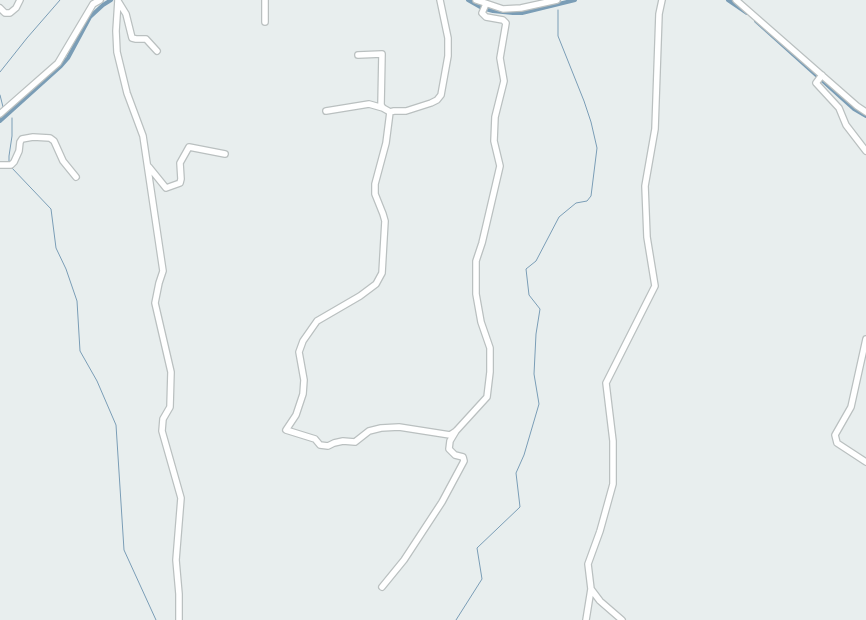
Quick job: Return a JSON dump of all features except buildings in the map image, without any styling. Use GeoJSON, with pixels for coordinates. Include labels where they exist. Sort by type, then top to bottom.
{"type":"FeatureCollection","features":[{"type":"Feature","properties":{"kind":"street"},"geometry":{"type":"LineString","coordinates":[[0,8],[5,13],[10,13],[16,8],[20,0]]}},
{"type":"Feature","properties":{"kind":"street"},"geometry":{"type":"LineString","coordinates":[[0,114],[58,64],[93,4],[100,0]]}},
{"type":"Feature","properties":{"kind":"street"},"geometry":{"type":"LineString","coordinates":[[265,0],[265,22]]}},
{"type":"Feature","properties":{"kind":"street"},"geometry":{"type":"LineString","coordinates":[[326,111],[369,104],[383,108],[390,112],[406,111],[437,100],[441,95],[448,56],[448,38],[440,0]]}},
{"type":"Feature","properties":{"kind":"street"},"geometry":{"type":"LineString","coordinates":[[476,0],[503,9],[521,8],[557,0]]}},
{"type":"Feature","properties":{"kind":"street"},"geometry":{"type":"LineString","coordinates":[[586,620],[591,589],[588,564],[600,531],[612,484],[613,440],[606,383],[654,286],[647,237],[645,186],[655,128],[659,14],[662,0]]}},
{"type":"Feature","properties":{"kind":"street"},"geometry":{"type":"LineString","coordinates":[[736,0],[857,106],[866,112]]}},
{"type":"Feature","properties":{"kind":"street"},"geometry":{"type":"LineString","coordinates":[[118,1],[126,14],[132,38],[144,38],[148,40],[157,51]]}},
{"type":"Feature","properties":{"kind":"street"},"geometry":{"type":"LineString","coordinates":[[118,1],[116,31],[118,52],[127,93],[143,136],[163,271],[155,303],[171,372],[170,407],[163,419],[162,431],[181,498],[176,560],[180,594],[179,620]]}},
{"type":"Feature","properties":{"kind":"street"},"geometry":{"type":"LineString","coordinates":[[382,588],[404,560],[442,502],[464,461],[463,457],[455,455],[449,449],[450,441],[456,431],[487,397],[490,372],[490,348],[481,322],[476,294],[476,261],[482,243],[500,166],[494,141],[495,118],[498,111],[504,81],[500,58],[506,23],[503,20],[486,17],[482,13],[486,4]]}},
{"type":"Feature","properties":{"kind":"street"},"geometry":{"type":"LineString","coordinates":[[358,55],[382,54],[381,105],[383,108]]}},
{"type":"Feature","properties":{"kind":"street"},"geometry":{"type":"LineString","coordinates":[[822,75],[816,83],[839,108],[846,125],[866,151]]}},
{"type":"Feature","properties":{"kind":"street"},"geometry":{"type":"LineString","coordinates":[[390,112],[386,143],[375,184],[375,194],[385,221],[382,273],[376,284],[360,296],[317,322],[303,341],[300,352],[304,380],[303,394],[296,415],[286,430],[315,439],[320,445],[328,446],[343,441],[355,442],[369,431],[381,428],[399,427],[448,435],[456,431]]}},
{"type":"Feature","properties":{"kind":"street"},"geometry":{"type":"LineString","coordinates":[[0,166],[11,165],[17,156],[22,139],[33,137],[50,138],[54,141],[63,160],[76,177]]}},
{"type":"Feature","properties":{"kind":"street"},"geometry":{"type":"LineString","coordinates":[[148,165],[166,188],[180,184],[180,163],[189,147],[225,154]]}},
{"type":"Feature","properties":{"kind":"street"},"geometry":{"type":"LineString","coordinates":[[866,339],[851,407],[835,435],[837,443],[866,462]]}},
{"type":"Feature","properties":{"kind":"street"},"geometry":{"type":"LineString","coordinates":[[591,589],[600,601],[622,620]]}},
{"type":"Feature","properties":{"kind":"waterway"},"geometry":{"type":"LineString","coordinates":[[0,72],[60,0]]}},
{"type":"Feature","properties":{"kind":"waterway"},"geometry":{"type":"LineString","coordinates":[[0,121],[61,66],[68,58],[90,17],[111,0]]}},
{"type":"Feature","properties":{"kind":"waterway"},"geometry":{"type":"LineString","coordinates":[[468,0],[482,8],[493,11],[513,13],[522,13],[575,0]]}},
{"type":"Feature","properties":{"kind":"waterway"},"geometry":{"type":"LineString","coordinates":[[728,0],[747,13]]}},
{"type":"Feature","properties":{"kind":"waterway"},"geometry":{"type":"LineString","coordinates":[[456,620],[482,579],[477,548],[520,507],[516,473],[524,455],[539,404],[534,374],[536,334],[540,309],[529,295],[526,269],[536,261],[559,217],[576,203],[587,201],[591,196],[597,148],[584,101],[558,36],[558,10]]}},
{"type":"Feature","properties":{"kind":"waterway"},"geometry":{"type":"LineString","coordinates":[[756,21],[854,109],[866,116]]}},
{"type":"Feature","properties":{"kind":"waterway"},"geometry":{"type":"LineString","coordinates":[[0,95],[3,107]]}},
{"type":"Feature","properties":{"kind":"waterway"},"geometry":{"type":"LineString","coordinates":[[9,162],[12,136],[12,118]]}},
{"type":"Feature","properties":{"kind":"waterway"},"geometry":{"type":"LineString","coordinates":[[11,167],[51,209],[56,248],[66,269],[77,301],[80,351],[97,381],[116,425],[124,550],[156,620]]}}]}
